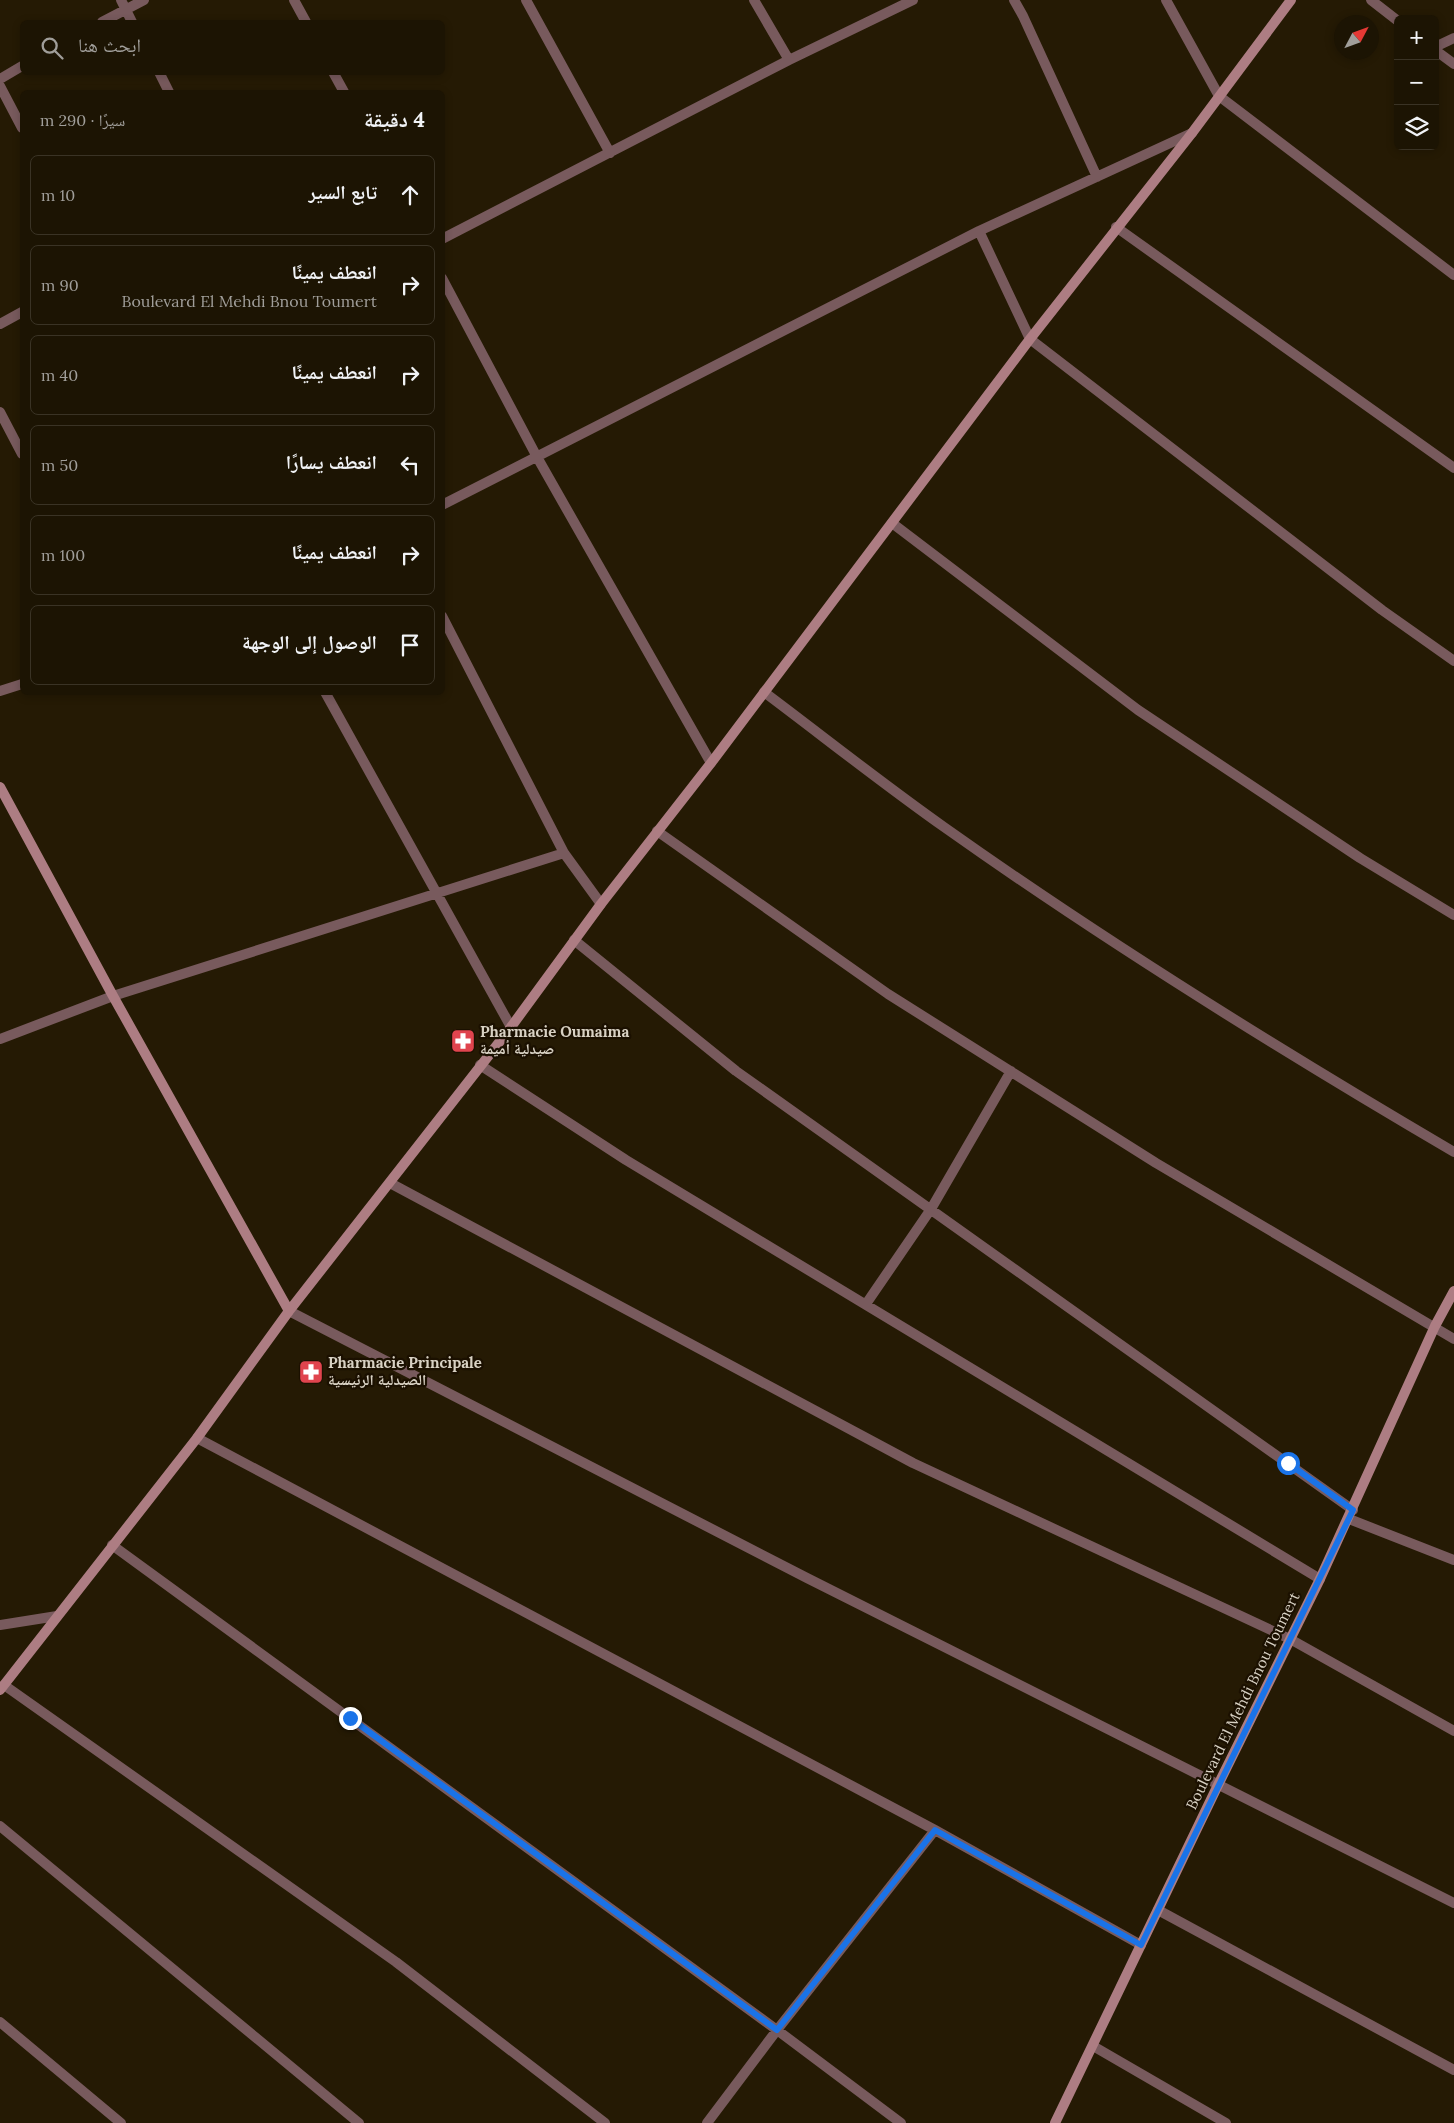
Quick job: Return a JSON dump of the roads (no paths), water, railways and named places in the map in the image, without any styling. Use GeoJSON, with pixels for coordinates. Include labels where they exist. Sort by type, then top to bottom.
{"type":"FeatureCollection","features":[{"type":"Feature","properties":{"kind":"street"},"geometry":{"type":"LineString","coordinates":[[121,0],[131,20]]}},
{"type":"Feature","properties":{"kind":"street"},"geometry":{"type":"LineString","coordinates":[[106,20],[144,0]]}},
{"type":"Feature","properties":{"kind":"street"},"geometry":{"type":"LineString","coordinates":[[294,0],[305,20]]}},
{"type":"Feature","properties":{"kind":"street"},"geometry":{"type":"LineString","coordinates":[[526,0],[610,153]]}},
{"type":"Feature","properties":{"kind":"street"},"geometry":{"type":"LineString","coordinates":[[754,0],[789,60]]}},
{"type":"Feature","properties":{"kind":"street"},"geometry":{"type":"LineString","coordinates":[[445,237],[789,60],[913,0]]}},
{"type":"Feature","properties":{"kind":"street"},"geometry":{"type":"LineString","coordinates":[[1014,0],[1097,177]]}},
{"type":"Feature","properties":{"kind":"street"},"geometry":{"type":"LineString","coordinates":[[1166,0],[1219,96],[1454,275]]}},
{"type":"Feature","properties":{"kind":"street"},"geometry":{"type":"LineString","coordinates":[[605,2123],[396,1962],[2,1688],[197,1438],[290,1311],[511,1027],[601,904],[711,763],[1030,338],[1192,133],[1291,0]]}},
{"type":"Feature","properties":{"kind":"street"},"geometry":{"type":"LineString","coordinates":[[1371,0],[1394,18]]}},
{"type":"Feature","properties":{"kind":"street"},"geometry":{"type":"LineString","coordinates":[[1439,47],[1454,38]]}},
{"type":"Feature","properties":{"kind":"street"},"geometry":{"type":"LineString","coordinates":[[1439,52],[1454,64]]}},
{"type":"Feature","properties":{"kind":"street"},"geometry":{"type":"LineString","coordinates":[[0,79],[20,67]]}},
{"type":"Feature","properties":{"kind":"street"},"geometry":{"type":"LineString","coordinates":[[160,75],[168,90]]}},
{"type":"Feature","properties":{"kind":"street"},"geometry":{"type":"LineString","coordinates":[[335,75],[343,90]]}},
{"type":"Feature","properties":{"kind":"street"},"geometry":{"type":"LineString","coordinates":[[0,86],[20,124]]}},
{"type":"Feature","properties":{"kind":"street"},"geometry":{"type":"LineString","coordinates":[[445,503],[979,231],[1192,133]]}},
{"type":"Feature","properties":{"kind":"street"},"geometry":{"type":"LineString","coordinates":[[1116,227],[1454,468]]}},
{"type":"Feature","properties":{"kind":"street"},"geometry":{"type":"LineString","coordinates":[[979,231],[1030,338],[1382,610],[1454,661]]}},
{"type":"Feature","properties":{"kind":"street"},"geometry":{"type":"LineString","coordinates":[[445,284],[537,457],[711,763]]}},
{"type":"Feature","properties":{"kind":"street"},"geometry":{"type":"LineString","coordinates":[[0,324],[20,313]]}},
{"type":"Feature","properties":{"kind":"street"},"geometry":{"type":"LineString","coordinates":[[0,412],[20,450]]}},
{"type":"Feature","properties":{"kind":"street"},"geometry":{"type":"LineString","coordinates":[[892,522],[1138,710],[1360,858],[1454,915]]}},
{"type":"Feature","properties":{"kind":"street"},"geometry":{"type":"LineString","coordinates":[[445,622],[564,853],[601,904]]}},
{"type":"Feature","properties":{"kind":"street"},"geometry":{"type":"LineString","coordinates":[[0,691],[20,685]]}},
{"type":"Feature","properties":{"kind":"street"},"geometry":{"type":"LineString","coordinates":[[764,692],[944,826],[1092,928],[1311,1069],[1454,1152]]}},
{"type":"Feature","properties":{"kind":"street"},"geometry":{"type":"LineString","coordinates":[[327,695],[511,1027]]}},
{"type":"Feature","properties":{"kind":"street"},"geometry":{"type":"LineString","coordinates":[[0,786],[113,996],[290,1311],[816,1582],[1218,1786],[1454,1903]]}},
{"type":"Feature","properties":{"kind":"street"},"geometry":{"type":"LineString","coordinates":[[657,831],[888,994],[1156,1163],[1435,1326],[1454,1339]]}},
{"type":"Feature","properties":{"kind":"street"},"geometry":{"type":"LineString","coordinates":[[0,1039],[113,996],[564,853]]}},
{"type":"Feature","properties":{"kind":"street"},"geometry":{"type":"LineString","coordinates":[[574,940],[736,1071],[931,1209],[1351,1514],[1454,1560]]}},
{"type":"Feature","properties":{"kind":"street"},"geometry":{"type":"LineString","coordinates":[[480,1065],[626,1160],[1320,1579]]}},
{"type":"Feature","properties":{"kind":"street"},"geometry":{"type":"LineString","coordinates":[[866,1304],[931,1209],[1012,1071]]}},
{"type":"Feature","properties":{"kind":"street"},"geometry":{"type":"LineString","coordinates":[[390,1183],[913,1463],[1290,1639],[1454,1731]]}},
{"type":"Feature","properties":{"kind":"street","name":"Boulevard El Mehdi Bnou Toumert"},"geometry":{"type":"LineString","coordinates":[[1055,2123],[1320,1579],[1435,1326],[1454,1291]]}},
{"type":"Feature","properties":{"kind":"street"},"geometry":{"type":"LineString","coordinates":[[197,1438],[935,1830],[1141,1945]]}},
{"type":"Feature","properties":{"kind":"street"},"geometry":{"type":"LineString","coordinates":[[112,1546],[777,2030],[901,2123]]}},
{"type":"Feature","properties":{"kind":"street"},"geometry":{"type":"LineString","coordinates":[[0,1625],[58,1616]]}},
{"type":"Feature","properties":{"kind":"street"},"geometry":{"type":"LineString","coordinates":[[0,1826],[359,2123]]}},
{"type":"Feature","properties":{"kind":"street"},"geometry":{"type":"LineString","coordinates":[[707,2123],[777,2030],[935,1830]]}},
{"type":"Feature","properties":{"kind":"street"},"geometry":{"type":"LineString","coordinates":[[1158,1910],[1454,2070]]}},
{"type":"Feature","properties":{"kind":"street"},"geometry":{"type":"LineString","coordinates":[[0,2022],[121,2123]]}},
{"type":"Feature","properties":{"kind":"street"},"geometry":{"type":"LineString","coordinates":[[1093,2046],[1226,2123]]}},
{"type":"Feature","properties":{"kind":"place","name":"Pharmacie Oumaima صيدلية أميمة"},"geometry":{"type":"Point","coordinates":[463,1041]}},
{"type":"Feature","properties":{"kind":"place","name":"Pharmacie Principale الصيدلية الرئيسية"},"geometry":{"type":"Point","coordinates":[311,1372]}}]}
